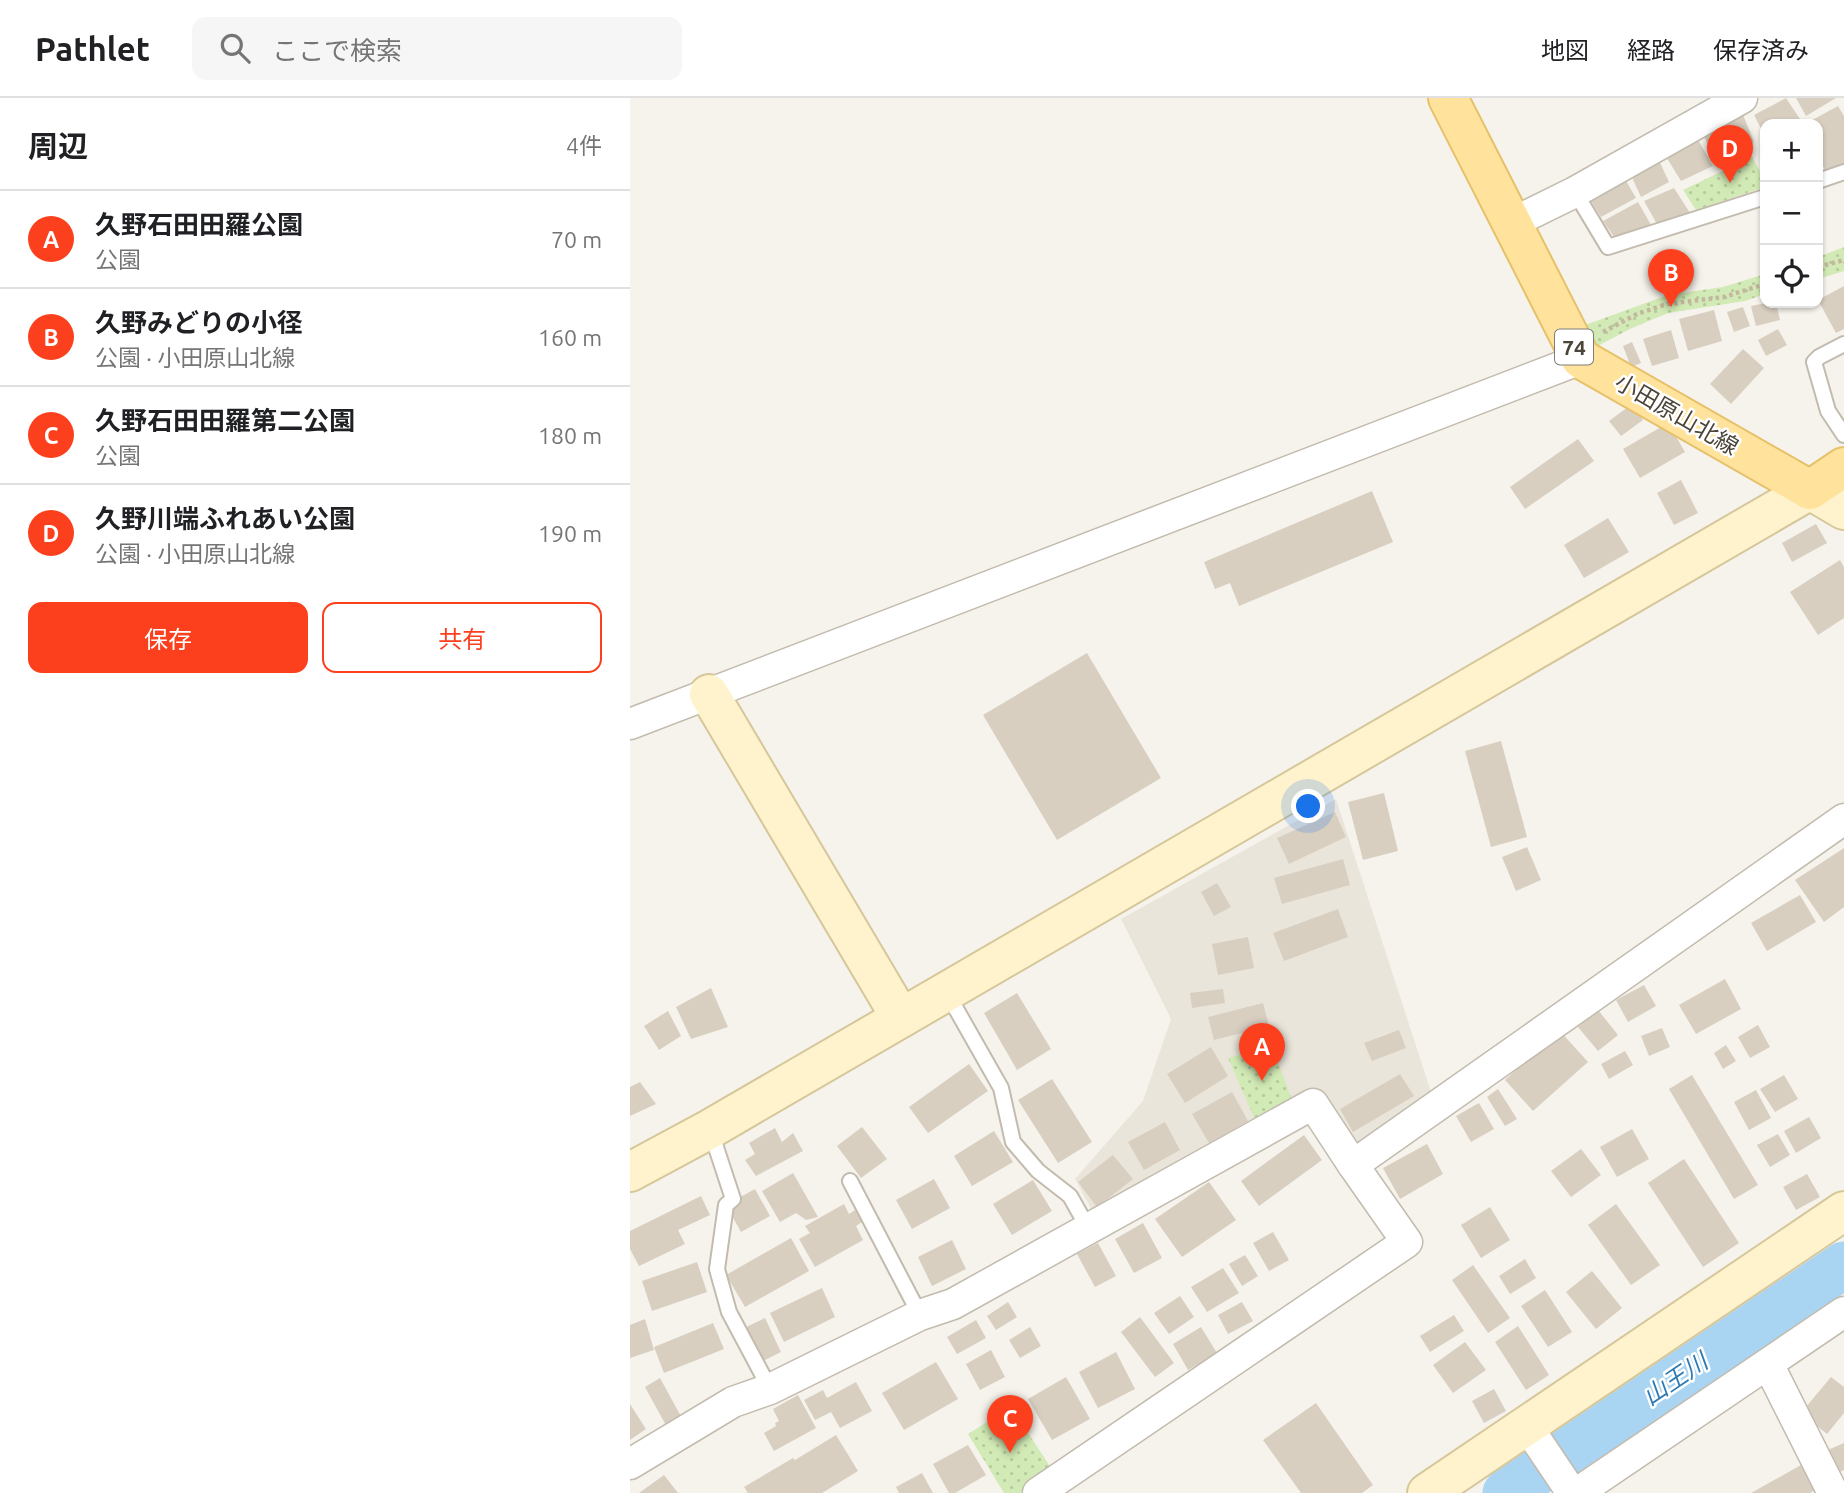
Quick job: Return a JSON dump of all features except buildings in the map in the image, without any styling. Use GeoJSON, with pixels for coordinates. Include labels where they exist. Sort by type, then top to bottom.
{"type":"FeatureCollection","features":[{"type":"Feature","properties":{"kind":"main road","name":"74"},"geometry":{"type":"LineString","coordinates":[[1448,98],[1577,353]]}},
{"type":"Feature","properties":{"kind":"main road","name":"小田原山北線"},"geometry":{"type":"LineString","coordinates":[[1577,353],[1810,490]]}},
{"type":"Feature","properties":{"kind":"main road"},"geometry":{"type":"LineString","coordinates":[[1810,490],[1844,467]]}},
{"type":"Feature","properties":{"kind":"street"},"geometry":{"type":"LineString","coordinates":[[1512,223],[1575,192],[1742,98]]}},
{"type":"Feature","properties":{"kind":"street"},"geometry":{"type":"LineString","coordinates":[[630,724],[1577,353]]}},
{"type":"Feature","properties":{"kind":"street"},"geometry":{"type":"LineString","coordinates":[[630,1172],[710,1129],[1810,490],[1844,510]]}},
{"type":"Feature","properties":{"kind":"street"},"geometry":{"type":"LineString","coordinates":[[709,694],[901,1018]]}},
{"type":"Feature","properties":{"kind":"street"},"geometry":{"type":"LineString","coordinates":[[1353,1165],[1844,819]]}},
{"type":"Feature","properties":{"kind":"street"},"geometry":{"type":"LineString","coordinates":[[630,1464],[733,1402],[770,1389],[920,1315],[953,1304],[1313,1104],[1407,1242],[1038,1493]]}},
{"type":"Feature","properties":{"kind":"street"},"geometry":{"type":"LineString","coordinates":[[1427,1493],[1844,1211]]}},
{"type":"Feature","properties":{"kind":"street"},"geometry":{"type":"LineString","coordinates":[[1577,1493],[1844,1311]]}},
{"type":"Feature","properties":{"kind":"street"},"geometry":{"type":"LineString","coordinates":[[1768,1364],[1833,1493]]}},
{"type":"Feature","properties":{"kind":"street"},"geometry":{"type":"LineString","coordinates":[[1527,1426],[1572,1493]]}},
{"type":"Feature","properties":{"kind":"lane"},"geometry":{"type":"LineString","coordinates":[[1823,179],[1844,172]]}},
{"type":"Feature","properties":{"kind":"lane"},"geometry":{"type":"LineString","coordinates":[[1575,192],[1608,247],[1760,199]]}},
{"type":"Feature","properties":{"kind":"lane"},"geometry":{"type":"LineString","coordinates":[[1844,344],[1814,362],[1828,411],[1844,435]]}},
{"type":"Feature","properties":{"kind":"lane"},"geometry":{"type":"LineString","coordinates":[[947,992],[1001,1088],[1013,1142],[1038,1171],[1070,1196],[1088,1228]]}},
{"type":"Feature","properties":{"kind":"lane"},"geometry":{"type":"LineString","coordinates":[[710,1129],[733,1199],[726,1205],[716,1269],[729,1312],[770,1389]]}},
{"type":"Feature","properties":{"kind":"lane"},"geometry":{"type":"LineString","coordinates":[[850,1181],[920,1315]]}},
{"type":"Feature","properties":{"kind":"path"},"geometry":{"type":"LineString","coordinates":[[1823,266],[1844,260]]}},
{"type":"Feature","properties":{"kind":"path"},"geometry":{"type":"LineString","coordinates":[[1577,353],[1637,314],[1667,304],[1724,297],[1760,286]]}},
{"type":"Feature","properties":{"kind":"shaded area"},"geometry":{"type":"Polygon","coordinates":[[[1336,799],[1431,1092],[1349,1157],[1313,1104],[1095,1216],[1075,1179],[1143,1101],[1171,1019],[1121,919],[1336,799]]]}},
{"type":"Feature","properties":{"kind":"green space"},"geometry":{"type":"Polygon","coordinates":[[[1752,157],[1760,171],[1760,189],[1696,210],[1683,190],[1752,157]]]}},
{"type":"Feature","properties":{"kind":"green space"},"geometry":{"type":"Polygon","coordinates":[[[1844,247],[1844,271],[1823,277],[1823,255],[1844,247]]]}},
{"type":"Feature","properties":{"kind":"green space"},"geometry":{"type":"Polygon","coordinates":[[[1760,276],[1760,296],[1745,301],[1668,313],[1592,349],[1574,329],[1668,295],[1723,287],[1760,276]]]}},
{"type":"Feature","properties":{"kind":"green space"},"geometry":{"type":"Polygon","coordinates":[[[1272,1046],[1294,1105],[1256,1122],[1228,1058],[1272,1046]]]}},
{"type":"Feature","properties":{"kind":"green space"},"geometry":{"type":"Polygon","coordinates":[[[1011,1407],[1053,1471],[1020,1493],[1004,1493],[968,1434],[1011,1407]]]}},
{"type":"Feature","properties":{"kind":"waterway","name":"山王川"},"geometry":{"type":"LineString","coordinates":[[1506,1493],[1844,1265]]}},
{"type":"Feature","properties":{"kind":"place","name":"久野川端ふれあい公園"},"geometry":{"type":"Point","coordinates":[1730,183]}},
{"type":"Feature","properties":{"kind":"place","name":"久野みどりの小径"},"geometry":{"type":"Point","coordinates":[1671,307]}},
{"type":"Feature","properties":{"kind":"place","name":"久野石田田羅公園"},"geometry":{"type":"Point","coordinates":[1262,1081]}},
{"type":"Feature","properties":{"kind":"place","name":"久野石田田羅第二公園"},"geometry":{"type":"Point","coordinates":[1010,1453]}}]}
